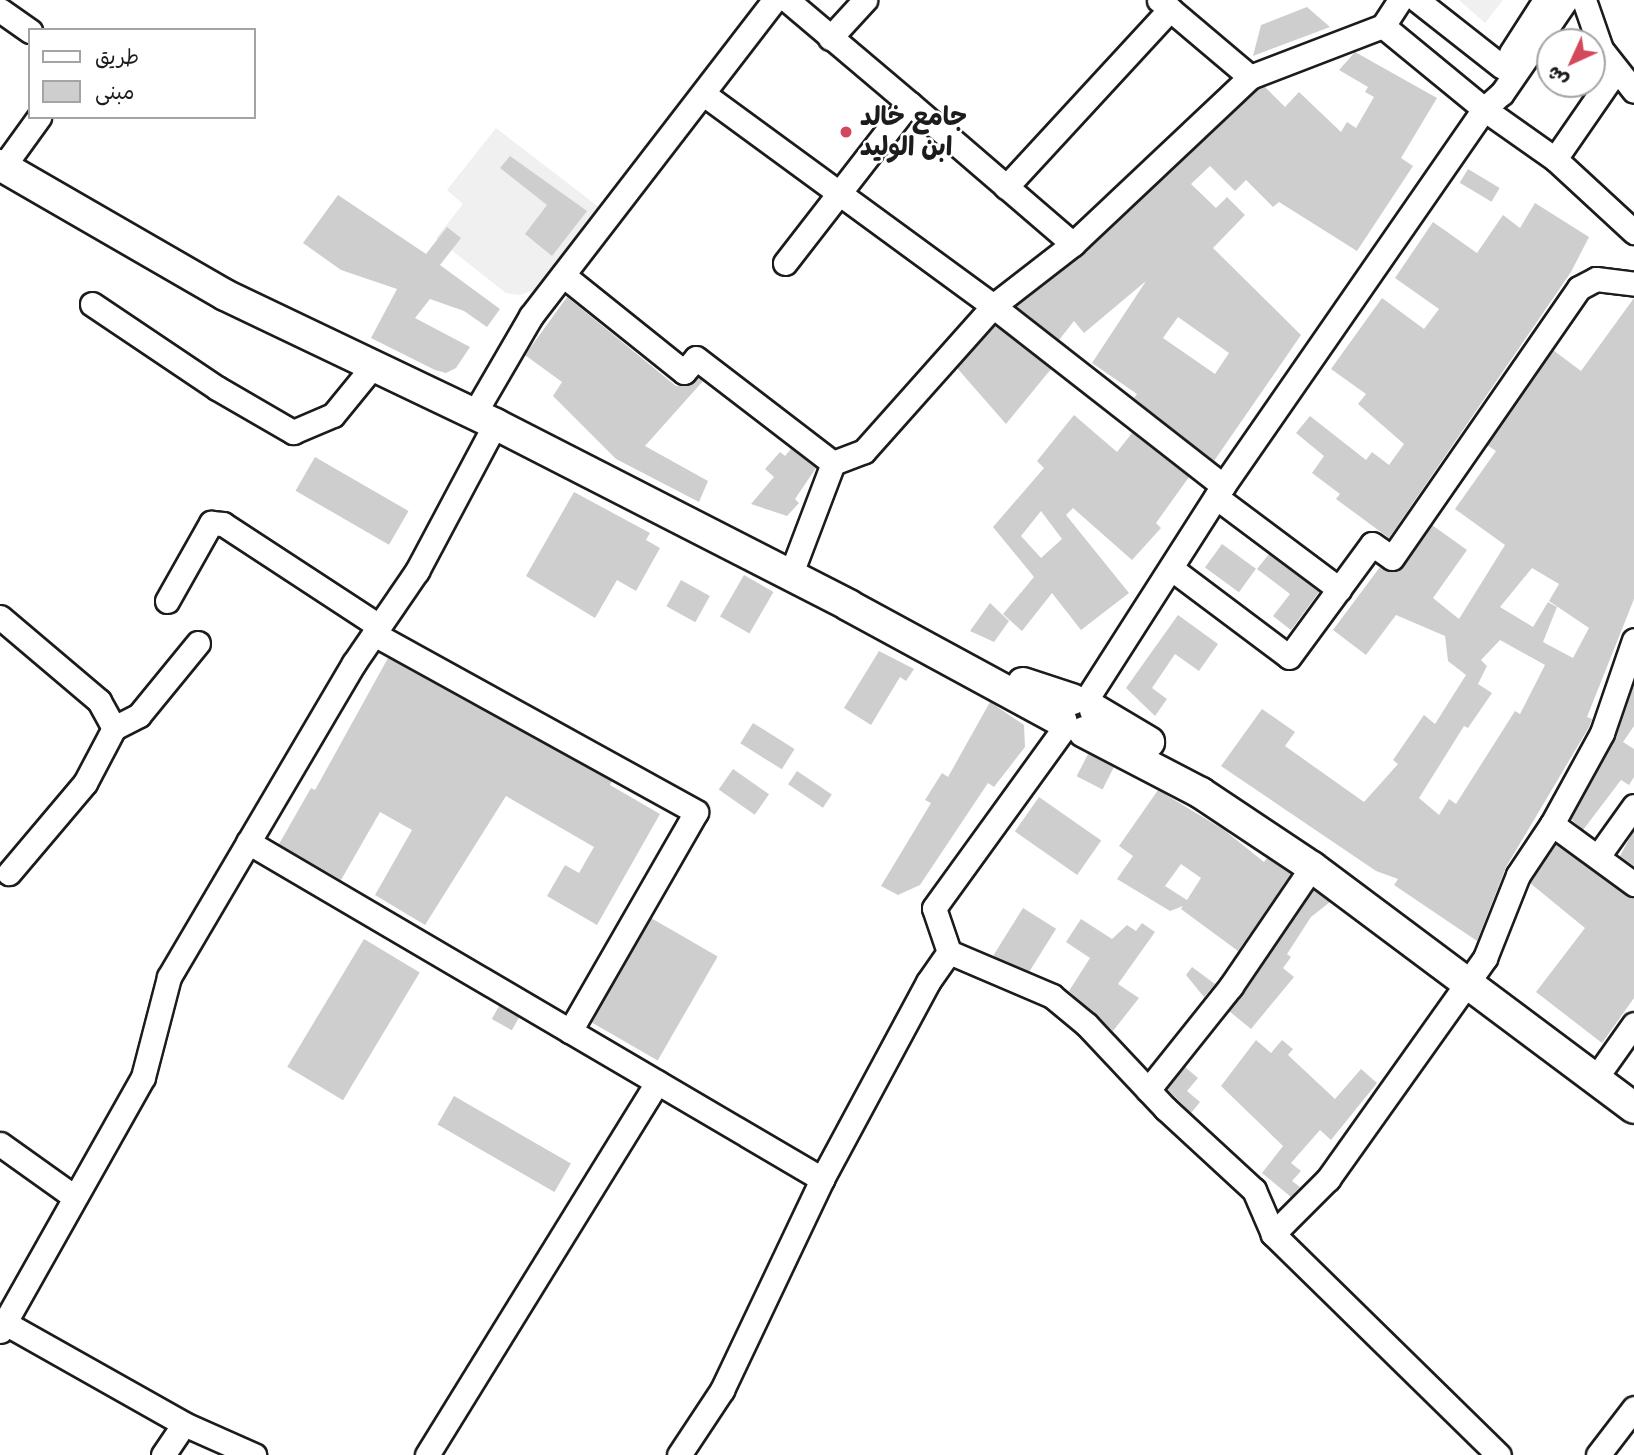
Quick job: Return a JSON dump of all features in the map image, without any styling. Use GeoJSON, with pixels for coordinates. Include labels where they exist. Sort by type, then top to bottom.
{"type":"FeatureCollection","features":[{"type":"Feature","properties":{"kind":"main road"},"geometry":{"type":"LineString","coordinates":[[2,166],[225,295],[485,419],[848,605],[1077,715]]}},
{"type":"Feature","properties":{"kind":"main road"},"geometry":{"type":"LineString","coordinates":[[485,419],[526,431],[571,450],[795,563],[1023,683],[1174,767],[1473,976],[1600,1072],[1634,1108]]}},
{"type":"Feature","properties":{"kind":"main road"},"geometry":{"type":"LineString","coordinates":[[1174,767],[1312,867],[1473,976]]}},
{"type":"Feature","properties":{"kind":"main road"},"geometry":{"type":"LineString","coordinates":[[1600,1072],[1634,1087]]}},
{"type":"Feature","properties":{"kind":"street"},"geometry":{"type":"LineString","coordinates":[[254,1455],[184,1424],[2,1327],[73,1196],[143,1077],[169,977],[377,630],[417,571],[531,316],[705,95],[774,0]]}},
{"type":"Feature","properties":{"kind":"street"},"geometry":{"type":"LineString","coordinates":[[787,0],[1073,244]]}},
{"type":"Feature","properties":{"kind":"street"},"geometry":{"type":"LineString","coordinates":[[830,38],[865,0]]}},
{"type":"Feature","properties":{"kind":"street"},"geometry":{"type":"LineString","coordinates":[[795,563],[833,463],[864,451],[993,306],[1073,244],[1250,78],[1383,26],[1400,0]]}},
{"type":"Feature","properties":{"kind":"street"},"geometry":{"type":"LineString","coordinates":[[1417,0],[1502,68]]}},
{"type":"Feature","properties":{"kind":"street"},"geometry":{"type":"LineString","coordinates":[[1484,108],[1487,92],[1545,0]]}},
{"type":"Feature","properties":{"kind":"street"},"geometry":{"type":"LineString","coordinates":[[1499,1455],[1273,1234],[1254,1190],[1148,1090],[1087,1025],[1052,996],[949,952],[934,908],[1077,715],[1219,492],[1484,108],[1502,93],[1566,0]]}},
{"type":"Feature","properties":{"kind":"street"},"geometry":{"type":"LineString","coordinates":[[1584,0],[1601,49],[1615,72],[1634,91]]}},
{"type":"Feature","properties":{"kind":"street"},"geometry":{"type":"LineString","coordinates":[[1006,187],[1164,4],[1250,78]]}},
{"type":"Feature","properties":{"kind":"street"},"geometry":{"type":"LineString","coordinates":[[0,9],[28,30]]}},
{"type":"Feature","properties":{"kind":"street"},"geometry":{"type":"LineString","coordinates":[[1383,26],[1484,108],[1555,159],[1634,232]]}},
{"type":"Feature","properties":{"kind":"street"},"geometry":{"type":"LineString","coordinates":[[1555,159],[1615,72]]}},
{"type":"Feature","properties":{"kind":"street"},"geometry":{"type":"LineString","coordinates":[[705,95],[993,306],[1339,589]]}},
{"type":"Feature","properties":{"kind":"street"},"geometry":{"type":"LineString","coordinates":[[785,263],[909,103]]}},
{"type":"Feature","properties":{"kind":"street"},"geometry":{"type":"LineString","coordinates":[[2,166],[37,119]]}},
{"type":"Feature","properties":{"kind":"street"},"geometry":{"type":"LineString","coordinates":[[563,275],[684,372],[696,358],[833,463]]}},
{"type":"Feature","properties":{"kind":"street"},"geometry":{"type":"LineString","coordinates":[[1172,569],[1289,657],[1372,544],[1392,558],[1579,288],[1595,279],[1634,284]]}},
{"type":"Feature","properties":{"kind":"street"},"geometry":{"type":"LineString","coordinates":[[92,304],[218,388],[293,432],[333,415],[373,366]]}},
{"type":"Feature","properties":{"kind":"street"},"geometry":{"type":"LineString","coordinates":[[166,600],[211,523],[223,524],[377,630],[696,812],[570,1031]]}},
{"type":"Feature","properties":{"kind":"street"},"geometry":{"type":"LineString","coordinates":[[0,617],[99,701],[114,728]]}},
{"type":"Feature","properties":{"kind":"street"},"geometry":{"type":"LineString","coordinates":[[1273,1234],[1328,1179],[1473,976],[1518,876],[1552,824],[1602,733],[1634,640]]}},
{"type":"Feature","properties":{"kind":"street"},"geometry":{"type":"LineString","coordinates":[[9,873],[85,783],[114,728],[139,715],[198,643]]}},
{"type":"Feature","properties":{"kind":"street"},"geometry":{"type":"LineString","coordinates":[[1599,855],[1634,806]]}},
{"type":"Feature","properties":{"kind":"street"},"geometry":{"type":"LineString","coordinates":[[1552,824],[1599,855],[1634,884]]}},
{"type":"Feature","properties":{"kind":"street"},"geometry":{"type":"LineString","coordinates":[[248,842],[822,1179]]}},
{"type":"Feature","properties":{"kind":"street"},"geometry":{"type":"LineString","coordinates":[[1148,1090],[1231,986],[1312,867]]}},
{"type":"Feature","properties":{"kind":"street"},"geometry":{"type":"LineString","coordinates":[[679,1455],[734,1368],[822,1179],[928,982],[949,952]]}},
{"type":"Feature","properties":{"kind":"street"},"geometry":{"type":"LineString","coordinates":[[1600,1072],[1634,1024]]}},
{"type":"Feature","properties":{"kind":"street"},"geometry":{"type":"LineString","coordinates":[[427,1455],[657,1082]]}},
{"type":"Feature","properties":{"kind":"street"},"geometry":{"type":"LineString","coordinates":[[0,1144],[73,1196]]}},
{"type":"Feature","properties":{"kind":"street"},"geometry":{"type":"LineString","coordinates":[[1598,1455],[1634,1408]]}},
{"type":"Feature","properties":{"kind":"street"},"geometry":{"type":"LineString","coordinates":[[163,1455],[184,1424]]}},
{"type":"Feature","properties":{"kind":"shaded area"},"geometry":{"type":"Polygon","coordinates":[[[1459,0],[1503,0],[1485,23],[1459,0]]]}},
{"type":"Feature","properties":{"kind":"shaded area"},"geometry":{"type":"Polygon","coordinates":[[[496,128],[600,208],[534,290],[520,295],[506,293],[436,238],[463,204],[447,190],[496,128]]]}},
{"type":"Feature","properties":{"kind":"building"},"geometry":{"type":"Polygon","coordinates":[[[1307,7],[1330,27],[1253,56],[1261,25],[1307,7]]]}},
{"type":"Feature","properties":{"kind":"building"},"geometry":{"type":"Polygon","coordinates":[[[1355,52],[1437,98],[1401,158],[1413,166],[1357,251],[1279,202],[1273,207],[1246,180],[1235,191],[1210,166],[1191,184],[1216,208],[1227,197],[1245,215],[1213,248],[1301,335],[1214,461],[1134,398],[1137,394],[1092,363],[1146,281],[1084,333],[1074,321],[1059,340],[1016,306],[1083,254],[1258,89],[1264,86],[1285,107],[1299,92],[1341,132],[1347,122],[1356,128],[1374,97],[1365,92],[1368,87],[1339,70],[1355,52]],[[1178,317],[1163,338],[1215,374],[1229,353],[1178,317]]]}},
{"type":"Feature","properties":{"kind":"building"},"geometry":{"type":"Polygon","coordinates":[[[510,156],[587,211],[552,256],[525,234],[547,205],[500,168],[510,156]]]}},
{"type":"Feature","properties":{"kind":"building"},"geometry":{"type":"Polygon","coordinates":[[[1468,169],[1500,188],[1491,202],[1460,183],[1468,169]]]}},
{"type":"Feature","properties":{"kind":"building"},"geometry":{"type":"Polygon","coordinates":[[[338,195],[426,254],[447,227],[461,238],[440,265],[500,309],[487,327],[464,311],[430,299],[415,318],[470,347],[456,368],[446,373],[435,370],[371,338],[397,289],[341,270],[303,243],[338,195]]]}},
{"type":"Feature","properties":{"kind":"building"},"geometry":{"type":"Polygon","coordinates":[[[1535,203],[1589,237],[1571,272],[1389,538],[1336,499],[1340,494],[1312,473],[1324,456],[1296,433],[1310,416],[1366,460],[1372,452],[1389,465],[1404,444],[1358,404],[1366,394],[1331,369],[1382,298],[1424,329],[1439,309],[1395,278],[1433,222],[1477,253],[1503,215],[1520,228],[1535,203]]]}},
{"type":"Feature","properties":{"kind":"building"},"geometry":{"type":"Polygon","coordinates":[[[567,297],[676,386],[689,385],[698,377],[703,381],[645,446],[708,481],[699,502],[616,459],[553,396],[562,382],[525,355],[567,297]]]}},
{"type":"Feature","properties":{"kind":"building"},"geometry":{"type":"Polygon","coordinates":[[[1634,298],[1634,599],[1587,717],[1592,719],[1589,727],[1506,867],[1477,941],[1394,885],[1398,879],[1376,871],[1221,766],[1262,709],[1295,732],[1285,746],[1364,802],[1398,764],[1393,760],[1424,715],[1435,724],[1466,675],[1448,661],[1445,636],[1396,615],[1366,655],[1333,630],[1380,567],[1399,570],[1432,525],[1467,550],[1433,598],[1459,619],[1505,545],[1455,509],[1496,451],[1487,445],[1553,350],[1581,371],[1634,298]],[[1532,568],[1500,607],[1533,627],[1548,602],[1557,607],[1543,642],[1573,658],[1589,628],[1549,601],[1559,584],[1532,568]],[[1500,640],[1481,660],[1487,666],[1478,684],[1492,693],[1468,728],[1464,726],[1419,798],[1439,815],[1449,799],[1456,804],[1515,711],[1520,714],[1545,665],[1500,640]]]}},
{"type":"Feature","properties":{"kind":"building"},"geometry":{"type":"Polygon","coordinates":[[[995,325],[1051,369],[1006,424],[957,368],[995,325]]]}},
{"type":"Feature","properties":{"kind":"building"},"geometry":{"type":"Polygon","coordinates":[[[1074,415],[1117,452],[1132,433],[1189,477],[1156,523],[1161,528],[1132,560],[1073,508],[1066,515],[1129,593],[1081,630],[1052,593],[1022,631],[1003,614],[1034,577],[993,527],[1044,468],[1037,461],[1074,415]],[[1041,511],[1021,536],[1041,558],[1062,539],[1041,511]]]}},
{"type":"Feature","properties":{"kind":"building"},"geometry":{"type":"Polygon","coordinates":[[[791,449],[816,468],[795,499],[799,503],[787,516],[751,504],[774,477],[765,469],[780,452],[785,456],[791,449]]]}},
{"type":"Feature","properties":{"kind":"building"},"geometry":{"type":"Polygon","coordinates":[[[315,457],[409,511],[389,545],[296,491],[315,457]]]}},
{"type":"Feature","properties":{"kind":"building"},"geometry":{"type":"Polygon","coordinates":[[[574,492],[650,533],[646,540],[660,548],[636,591],[617,580],[595,618],[526,576],[574,492]]]}},
{"type":"Feature","properties":{"kind":"building"},"geometry":{"type":"Polygon","coordinates":[[[1222,544],[1256,569],[1239,592],[1205,567],[1222,544]]]}},
{"type":"Feature","properties":{"kind":"building"},"geometry":{"type":"Polygon","coordinates":[[[1269,554],[1319,592],[1291,630],[1273,616],[1290,594],[1257,569],[1269,554]]]}},
{"type":"Feature","properties":{"kind":"building"},"geometry":{"type":"Polygon","coordinates":[[[744,575],[773,592],[749,634],[720,617],[744,575]]]}},
{"type":"Feature","properties":{"kind":"building"},"geometry":{"type":"Polygon","coordinates":[[[681,580],[710,596],[695,622],[666,606],[681,580]]]}},
{"type":"Feature","properties":{"kind":"building"},"geometry":{"type":"Polygon","coordinates":[[[990,603],[1009,621],[994,642],[970,631],[990,603]]]}},
{"type":"Feature","properties":{"kind":"building"},"geometry":{"type":"Polygon","coordinates":[[[1178,615],[1218,644],[1199,671],[1175,654],[1152,688],[1167,699],[1155,716],[1126,688],[1178,615]]]}},
{"type":"Feature","properties":{"kind":"building"},"geometry":{"type":"Polygon","coordinates":[[[879,651],[914,669],[906,681],[900,677],[871,725],[844,708],[879,651]]]}},
{"type":"Feature","properties":{"kind":"building"},"geometry":{"type":"Polygon","coordinates":[[[388,658],[612,781],[610,785],[660,814],[597,925],[547,896],[565,865],[579,873],[594,847],[506,796],[425,925],[375,895],[412,830],[380,812],[341,880],[279,844],[311,788],[315,790],[388,658]]]}},
{"type":"Feature","properties":{"kind":"building"},"geometry":{"type":"Polygon","coordinates":[[[1634,683],[1634,726],[1623,742],[1634,749],[1634,777],[1629,785],[1621,780],[1583,830],[1571,819],[1614,740],[1634,683]]]}},
{"type":"Feature","properties":{"kind":"building"},"geometry":{"type":"Polygon","coordinates":[[[990,702],[1024,725],[1025,747],[994,787],[988,783],[920,885],[898,895],[881,886],[931,803],[925,800],[942,773],[948,777],[990,702]]]}},
{"type":"Feature","properties":{"kind":"building"},"geometry":{"type":"Polygon","coordinates":[[[753,723],[795,749],[782,769],[740,743],[753,723]]]}},
{"type":"Feature","properties":{"kind":"building"},"geometry":{"type":"Polygon","coordinates":[[[1088,754],[1114,767],[1102,789],[1077,776],[1088,754]]]}},
{"type":"Feature","properties":{"kind":"building"},"geometry":{"type":"Polygon","coordinates":[[[733,769],[769,794],[755,815],[719,789],[733,769]]]}},
{"type":"Feature","properties":{"kind":"building"},"geometry":{"type":"Polygon","coordinates":[[[797,771],[832,794],[823,808],[788,784],[797,771]]]}},
{"type":"Feature","properties":{"kind":"building"},"geometry":{"type":"Polygon","coordinates":[[[1158,790],[1224,830],[1264,862],[1267,858],[1291,874],[1238,951],[1181,909],[1183,906],[1170,911],[1117,879],[1133,856],[1119,846],[1158,790]],[[1181,864],[1165,886],[1187,900],[1201,878],[1181,864]]]}},
{"type":"Feature","properties":{"kind":"building"},"geometry":{"type":"Polygon","coordinates":[[[1039,797],[1101,841],[1077,875],[1015,831],[1039,797]]]}},
{"type":"Feature","properties":{"kind":"building"},"geometry":{"type":"Polygon","coordinates":[[[1634,830],[1634,866],[1620,856],[1634,830]]]}},
{"type":"Feature","properties":{"kind":"building"},"geometry":{"type":"Polygon","coordinates":[[[1556,844],[1634,899],[1634,998],[1602,1043],[1536,992],[1585,928],[1530,883],[1556,844]]]}},
{"type":"Feature","properties":{"kind":"building"},"geometry":{"type":"Polygon","coordinates":[[[1313,890],[1330,902],[1311,917],[1287,954],[1291,957],[1283,968],[1294,977],[1251,1029],[1229,1011],[1313,890]]]}},
{"type":"Feature","properties":{"kind":"building"},"geometry":{"type":"Polygon","coordinates":[[[1023,908],[1056,929],[1026,976],[993,955],[1023,908]]]}},
{"type":"Feature","properties":{"kind":"building"},"geometry":{"type":"Polygon","coordinates":[[[651,918],[718,956],[658,1060],[591,1022],[651,918]]]}},
{"type":"Feature","properties":{"kind":"building"},"geometry":{"type":"Polygon","coordinates":[[[1081,919],[1112,939],[1127,925],[1136,931],[1142,923],[1155,932],[1118,984],[1139,998],[1113,1031],[1069,991],[1090,958],[1066,942],[1081,919]]]}},
{"type":"Feature","properties":{"kind":"building"},"geometry":{"type":"Polygon","coordinates":[[[364,939],[420,972],[343,1100],[287,1067],[364,939]]]}},
{"type":"Feature","properties":{"kind":"building"},"geometry":{"type":"Polygon","coordinates":[[[1192,967],[1215,984],[1204,997],[1186,975],[1192,967]]]}},
{"type":"Feature","properties":{"kind":"building"},"geometry":{"type":"Polygon","coordinates":[[[499,1006],[519,1017],[512,1030],[492,1019],[499,1006]]]}},
{"type":"Feature","properties":{"kind":"building"},"geometry":{"type":"Polygon","coordinates":[[[1256,1040],[1271,1053],[1282,1040],[1293,1049],[1288,1055],[1335,1099],[1361,1069],[1377,1083],[1331,1140],[1320,1130],[1291,1163],[1301,1171],[1292,1181],[1300,1187],[1291,1197],[1262,1173],[1283,1146],[1221,1086],[1256,1040]]]}},
{"type":"Feature","properties":{"kind":"building"},"geometry":{"type":"Polygon","coordinates":[[[1185,1067],[1198,1078],[1187,1091],[1200,1102],[1191,1113],[1167,1089],[1185,1067]]]}},
{"type":"Feature","properties":{"kind":"building"},"geometry":{"type":"Polygon","coordinates":[[[454,1096],[571,1164],[554,1192],[438,1125],[454,1096]]]}},
{"type":"Feature","properties":{"kind":"place","name":"جامع خالد ابن الوليد"},"geometry":{"type":"Point","coordinates":[846,132]}}]}
